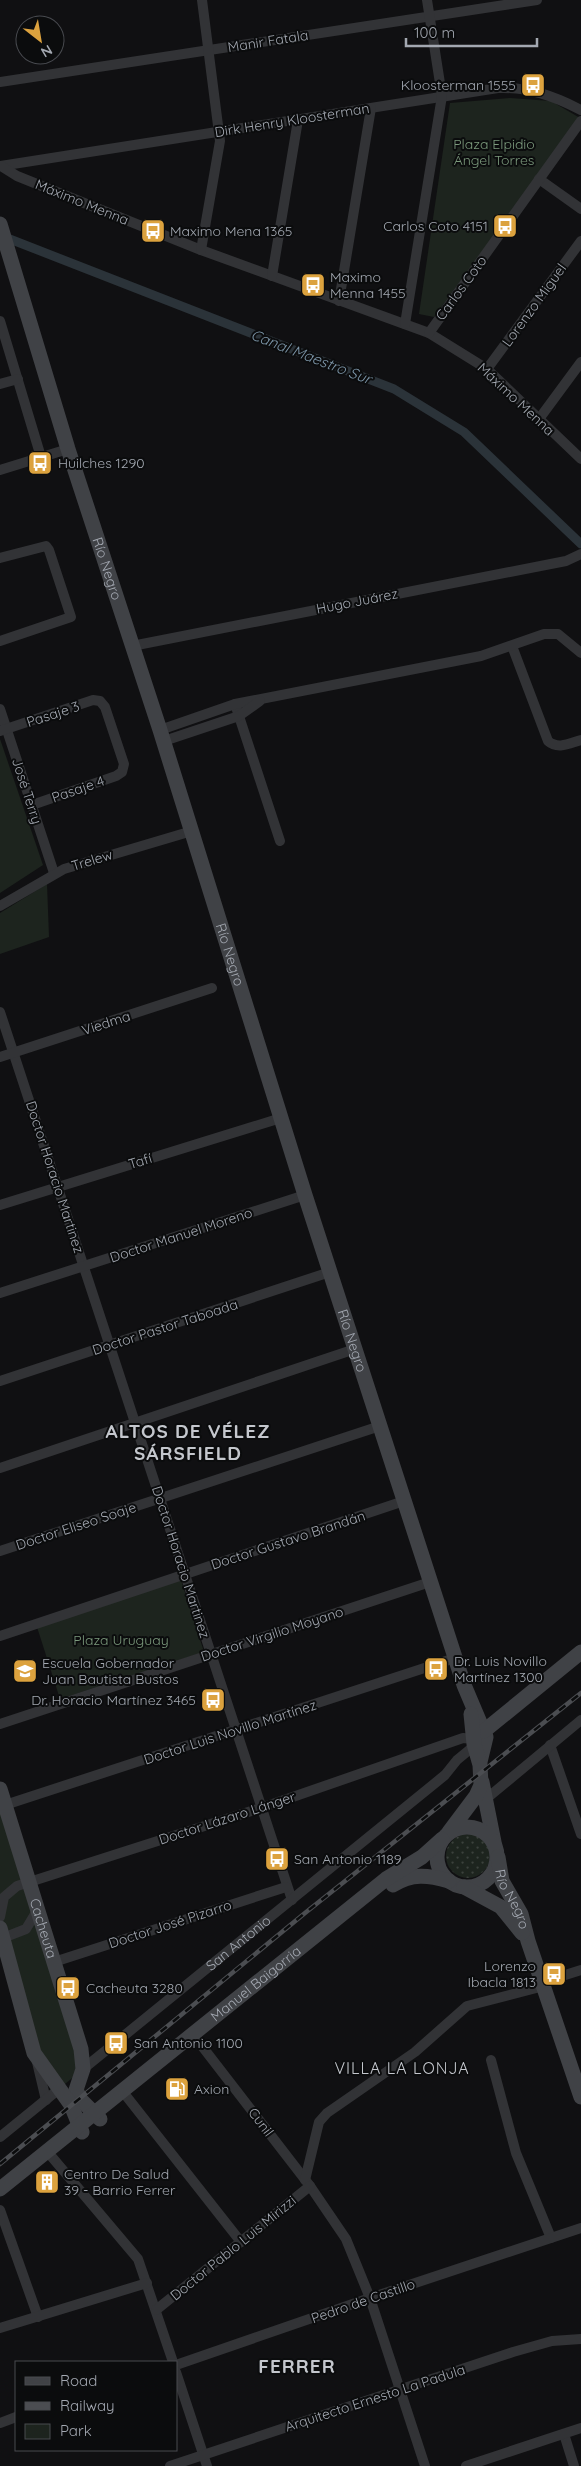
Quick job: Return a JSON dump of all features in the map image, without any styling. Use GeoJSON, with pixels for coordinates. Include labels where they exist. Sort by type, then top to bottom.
{"type":"FeatureCollection","features":[{"type":"Feature","properties":{"kind":"street"},"geometry":{"type":"LineString","coordinates":[[201,250],[220,131],[202,0]]}},
{"type":"Feature","properties":{"kind":"street"},"geometry":{"type":"LineString","coordinates":[[405,324],[442,96],[427,0]]}},
{"type":"Feature","properties":{"kind":"street","name":"Manir Fatala"},"geometry":{"type":"LineString","coordinates":[[0,82],[537,0]]}},
{"type":"Feature","properties":{"kind":"street","name":"Dirk Henry Kloosterman"},"geometry":{"type":"LineString","coordinates":[[0,166],[442,96],[513,87],[543,93],[581,110]]}},
{"type":"Feature","properties":{"kind":"street"},"geometry":{"type":"LineString","coordinates":[[339,301],[371,108]]}},
{"type":"Feature","properties":{"kind":"street"},"geometry":{"type":"LineString","coordinates":[[272,276],[298,120]]}},
{"type":"Feature","properties":{"kind":"street","name":"Carlos Coto"},"geometry":{"type":"LineString","coordinates":[[429,333],[581,121]]}},
{"type":"Feature","properties":{"kind":"street","name":"Máximo Menna"},"geometry":{"type":"LineString","coordinates":[[0,166],[16,176],[201,250],[429,333],[486,369],[581,459]]}},
{"type":"Feature","properties":{"kind":"street"},"geometry":{"type":"LineString","coordinates":[[539,179],[581,209]]}},
{"type":"Feature","properties":{"kind":"street","name":"Río Negro"},"geometry":{"type":"LineString","coordinates":[[0,224],[68,449],[162,736],[305,1195],[464,1685],[478,1739],[481,1778],[494,1842]]}},
{"type":"Feature","properties":{"kind":"street","name":"Lorenzo Miguel"},"geometry":{"type":"LineString","coordinates":[[486,369],[581,241]]}},
{"type":"Feature","properties":{"kind":"street"},"geometry":{"type":"LineString","coordinates":[[0,321],[41,457]]}},
{"type":"Feature","properties":{"kind":"street"},"geometry":{"type":"LineString","coordinates":[[539,420],[581,362]]}},
{"type":"Feature","properties":{"kind":"street"},"geometry":{"type":"LineString","coordinates":[[0,384],[18,379]]}},
{"type":"Feature","properties":{"kind":"street"},"geometry":{"type":"LineString","coordinates":[[0,470],[68,449]]}},
{"type":"Feature","properties":{"kind":"street"},"geometry":{"type":"LineString","coordinates":[[0,558],[46,546],[49,550],[71,617],[0,641]]}},
{"type":"Feature","properties":{"kind":"street","name":"Hugo Juárez"},"geometry":{"type":"LineString","coordinates":[[132,646],[566,561],[578,555]]}},
{"type":"Feature","properties":{"kind":"street"},"geometry":{"type":"LineString","coordinates":[[162,736],[235,704],[481,656],[552,633],[565,638],[581,653]]}},
{"type":"Feature","properties":{"kind":"street"},"geometry":{"type":"LineString","coordinates":[[512,646],[548,741],[561,746],[581,740]]}},
{"type":"Feature","properties":{"kind":"street"},"geometry":{"type":"LineString","coordinates":[[162,736],[239,716],[263,699]]}},
{"type":"Feature","properties":{"kind":"street","name":"Pasaje 3"},"geometry":{"type":"LineString","coordinates":[[3,730],[93,700],[100,701],[105,707],[124,764],[122,772]]}},
{"type":"Feature","properties":{"kind":"street"},"geometry":{"type":"LineString","coordinates":[[235,704],[280,841]]}},
{"type":"Feature","properties":{"kind":"street","name":"José Terry"},"geometry":{"type":"LineString","coordinates":[[0,708],[3,730],[32,805],[54,873]]}},
{"type":"Feature","properties":{"kind":"street","name":"Pasaje 4"},"geometry":{"type":"LineString","coordinates":[[32,805],[116,776],[122,772]]}},
{"type":"Feature","properties":{"kind":"street","name":"Trelew"},"geometry":{"type":"LineString","coordinates":[[0,906],[54,873],[192,831]]}},
{"type":"Feature","properties":{"kind":"street","name":"Viedma"},"geometry":{"type":"LineString","coordinates":[[0,1057],[212,988]]}},
{"type":"Feature","properties":{"kind":"street","name":"Doctor Horacio Martinez"},"geometry":{"type":"LineString","coordinates":[[0,1012],[286,1887],[292,1900]]}},
{"type":"Feature","properties":{"kind":"street","name":"Tafí"},"geometry":{"type":"LineString","coordinates":[[0,1205],[281,1118]]}},
{"type":"Feature","properties":{"kind":"street","name":"Doctor Manuel Moreno"},"geometry":{"type":"LineString","coordinates":[[0,1293],[305,1195]]}},
{"type":"Feature","properties":{"kind":"street","name":"Doctor Pastor Taboada"},"geometry":{"type":"LineString","coordinates":[[0,1381],[330,1272]]}},
{"type":"Feature","properties":{"kind":"street"},"geometry":{"type":"LineString","coordinates":[[0,1468],[355,1349]]}},
{"type":"Feature","properties":{"kind":"street","name":"Doctor Eliseo Soaje"},"geometry":{"type":"LineString","coordinates":[[0,1551],[380,1426]]}},
{"type":"Feature","properties":{"kind":"street","name":"Doctor Gustavo Brandán"},"geometry":{"type":"LineString","coordinates":[[0,1636],[404,1501]]}},
{"type":"Feature","properties":{"kind":"street","name":"Doctor Virgilio Moyano"},"geometry":{"type":"LineString","coordinates":[[0,1724],[430,1582]]}},
{"type":"Feature","properties":{"kind":"street","name":"San Antonio"},"geometry":{"type":"LineString","coordinates":[[1,2134],[46,2100],[445,1775],[478,1739],[581,1652]]}},
{"type":"Feature","properties":{"kind":"street","name":"Doctor Luis Novillo Martínez"},"geometry":{"type":"LineString","coordinates":[[5,1805],[455,1658]]}},
{"type":"Feature","properties":{"kind":"street","name":"San Antonio"},"geometry":{"type":"LineString","coordinates":[[478,1739],[581,1662]]}},
{"type":"Feature","properties":{"kind":"street"},"geometry":{"type":"LineString","coordinates":[[486,1799],[581,1720]]}},
{"type":"Feature","properties":{"kind":"street","name":"Doctor Lázaro Lánger"},"geometry":{"type":"LineString","coordinates":[[0,1917],[4,1897],[17,1886],[261,1808],[464,1738],[478,1739]]}},
{"type":"Feature","properties":{"kind":"street"},"geometry":{"type":"LineString","coordinates":[[550,1745],[581,1834]]}},
{"type":"Feature","properties":{"kind":"street","name":"Río Negro"},"geometry":{"type":"LineString","coordinates":[[445,1836],[476,1796],[481,1778]]}},
{"type":"Feature","properties":{"kind":"street","name":"Cacheuta"},"geometry":{"type":"LineString","coordinates":[[0,1789],[81,2049],[83,2069],[76,2090],[80,2100],[98,2115]]}},
{"type":"Feature","properties":{"kind":"street"},"geometry":{"type":"LineString","coordinates":[[473,1826],[489,1835],[494,1842],[498,1857],[495,1870],[487,1880],[476,1886],[464,1887],[449,1881],[440,1871],[437,1858],[445,1836],[456,1828],[473,1826]]}},
{"type":"Feature","properties":{"kind":"street","name":"Manuel Baigorria"},"geometry":{"type":"LineString","coordinates":[[0,2200],[80,2129],[386,1879],[422,1857],[445,1836]]}},
{"type":"Feature","properties":{"kind":"street","name":"Río Negro"},"geometry":{"type":"LineString","coordinates":[[498,1857],[502,1881],[521,1914],[528,1941],[581,2096]]}},
{"type":"Feature","properties":{"kind":"street","name":"Manuel Baigorria"},"geometry":{"type":"LineString","coordinates":[[98,2115],[127,2098],[390,1887],[400,1881],[421,1875],[449,1881]]}},
{"type":"Feature","properties":{"kind":"street","name":"Doctor José Pizarro"},"geometry":{"type":"LineString","coordinates":[[54,1962],[286,1887]]}},
{"type":"Feature","properties":{"kind":"street","name":"Río Negro"},"geometry":{"type":"LineString","coordinates":[[464,1887],[501,1907],[528,1941]]}},
{"type":"Feature","properties":{"kind":"street"},"geometry":{"type":"LineString","coordinates":[[38,1909],[26,1929],[1,1935],[46,2100]]}},
{"type":"Feature","properties":{"kind":"street"},"geometry":{"type":"LineString","coordinates":[[308,2183],[319,2122],[327,2113],[415,2052],[467,2006],[543,1984],[581,1970]]}},
{"type":"Feature","properties":{"kind":"street","name":"Cunil"},"geometry":{"type":"LineString","coordinates":[[198,2041],[308,2183],[346,2239],[370,2298],[425,2466]]}},
{"type":"Feature","properties":{"kind":"street"},"geometry":{"type":"LineString","coordinates":[[34,2053],[71,2106],[80,2129]]}},
{"type":"Feature","properties":{"kind":"street"},"geometry":{"type":"LineString","coordinates":[[491,2060],[516,2153],[551,2238]]}},
{"type":"Feature","properties":{"kind":"street"},"geometry":{"type":"LineString","coordinates":[[127,2098],[241,2242]]}},
{"type":"Feature","properties":{"kind":"street"},"geometry":{"type":"LineString","coordinates":[[50,2154],[133,2253],[140,2265],[173,2361]]}},
{"type":"Feature","properties":{"kind":"street","name":"Manuel Baigorria"},"geometry":{"type":"LineString","coordinates":[[0,2189],[50,2154]]}},
{"type":"Feature","properties":{"kind":"street","name":"Doctor Pablo Luis Mirizzi"},"geometry":{"type":"LineString","coordinates":[[156,2310],[241,2242],[308,2183]]}},
{"type":"Feature","properties":{"kind":"street"},"geometry":{"type":"LineString","coordinates":[[0,2210],[38,2317]]}},
{"type":"Feature","properties":{"kind":"street","name":"Pedro de Castillo"},"geometry":{"type":"LineString","coordinates":[[178,2365],[370,2298],[581,2228]]}},
{"type":"Feature","properties":{"kind":"street"},"geometry":{"type":"LineString","coordinates":[[0,2328],[146,2283]]}},
{"type":"Feature","properties":{"kind":"street","name":"Arquitecto Ernesto La Padula"},"geometry":{"type":"LineString","coordinates":[[170,2466],[513,2352],[552,2341],[581,2339]]}},
{"type":"Feature","properties":{"kind":"street"},"geometry":{"type":"LineString","coordinates":[[178,2378],[207,2466]]}},
{"type":"Feature","properties":{"kind":"street"},"geometry":{"type":"LineString","coordinates":[[0,2423],[15,2417]]}},
{"type":"Feature","properties":{"kind":"street"},"geometry":{"type":"LineString","coordinates":[[466,2466],[581,2428]]}},
{"type":"Feature","properties":{"kind":"street"},"geometry":{"type":"LineString","coordinates":[[564,2434],[574,2466]]}},
{"type":"Feature","properties":{"kind":"green space","name":"Plaza Elpidio Ángel Torres"},"geometry":{"type":"Polygon","coordinates":[[[510,98],[551,101],[580,118],[434,317],[419,314],[450,103],[510,98]]]}},
{"type":"Feature","properties":{"kind":"green space"},"geometry":{"type":"Polygon","coordinates":[[[0,739],[43,865],[0,893],[0,739]]]}},
{"type":"Feature","properties":{"kind":"green space"},"geometry":{"type":"Polygon","coordinates":[[[47,884],[49,937],[0,954],[0,913],[47,884]]]}},
{"type":"Feature","properties":{"kind":"green space","name":"Plaza Uruguay"},"geometry":{"type":"Polygon","coordinates":[[[181,1580],[204,1652],[60,1699],[37,1627],[181,1580]]]}},
{"type":"Feature","properties":{"kind":"green space"},"geometry":{"type":"Polygon","coordinates":[[[0,1789],[83,2069],[59,2089],[39,2061],[0,1928],[0,1789]]]}},
{"type":"Feature","properties":{"kind":"green space"},"geometry":{"type":"Polygon","coordinates":[[[464,1834],[472,1834],[484,1840],[490,1856],[484,1872],[472,1878],[464,1878],[452,1872],[446,1860],[446,1852],[452,1840],[464,1834]]]}},
{"type":"Feature","properties":{"kind":"waterway","name":"Canal Maestro Sur"},"geometry":{"type":"LineString","coordinates":[[2,236],[394,389],[464,432],[581,544]]}},
{"type":"Feature","properties":{"kind":"railway"},"geometry":{"type":"LineString","coordinates":[[0,2164],[305,1913],[581,1693]]}},
{"type":"Feature","properties":{"kind":"place","name":"Kloosterman 1555"},"geometry":{"type":"Point","coordinates":[533,85]}},
{"type":"Feature","properties":{"kind":"place","name":"Carlos Coto 4151"},"geometry":{"type":"Point","coordinates":[505,226]}},
{"type":"Feature","properties":{"kind":"place","name":"Maximo Mena 1365"},"geometry":{"type":"Point","coordinates":[153,231]}},
{"type":"Feature","properties":{"kind":"place","name":"Maximo Menna 1455"},"geometry":{"type":"Point","coordinates":[313,285]}},
{"type":"Feature","properties":{"kind":"place","name":"Huilches 1290"},"geometry":{"type":"Point","coordinates":[40,463]}},
{"type":"Feature","properties":{"kind":"place","name":"Dr. Luis Novillo Martínez 1300"},"geometry":{"type":"Point","coordinates":[436,1669]}},
{"type":"Feature","properties":{"kind":"place","name":"Escuela Gobernador Juan Bautista Bustos"},"geometry":{"type":"Point","coordinates":[25,1671]}},
{"type":"Feature","properties":{"kind":"place","name":"Dr. Horacio Martínez 3465"},"geometry":{"type":"Point","coordinates":[213,1700]}},
{"type":"Feature","properties":{"kind":"place","name":"San Antonio 1189"},"geometry":{"type":"Point","coordinates":[277,1859]}},
{"type":"Feature","properties":{"kind":"place","name":"Lorenzo Ibacla 1813"},"geometry":{"type":"Point","coordinates":[554,1974]}},
{"type":"Feature","properties":{"kind":"place","name":"Cacheuta 3280"},"geometry":{"type":"Point","coordinates":[68,1988]}},
{"type":"Feature","properties":{"kind":"place","name":"San Antonio 1100"},"geometry":{"type":"Point","coordinates":[116,2043]}},
{"type":"Feature","properties":{"kind":"place","name":"Axion"},"geometry":{"type":"Point","coordinates":[177,2089]}},
{"type":"Feature","properties":{"kind":"place","name":"Centro De Salud 39 - Barrio Ferrer"},"geometry":{"type":"Point","coordinates":[47,2182]}},
{"type":"Feature","properties":{"kind":"district","name":"ALTOS DE VÉLEZ SÁRSFIELD"},"geometry":{"type":"Point","coordinates":[188,1442]}},
{"type":"Feature","properties":{"kind":"district","name":"VILLA LA LONJA"},"geometry":{"type":"Point","coordinates":[402,2068]}},
{"type":"Feature","properties":{"kind":"district","name":"FERRER"},"geometry":{"type":"Point","coordinates":[297,2366]}}]}
